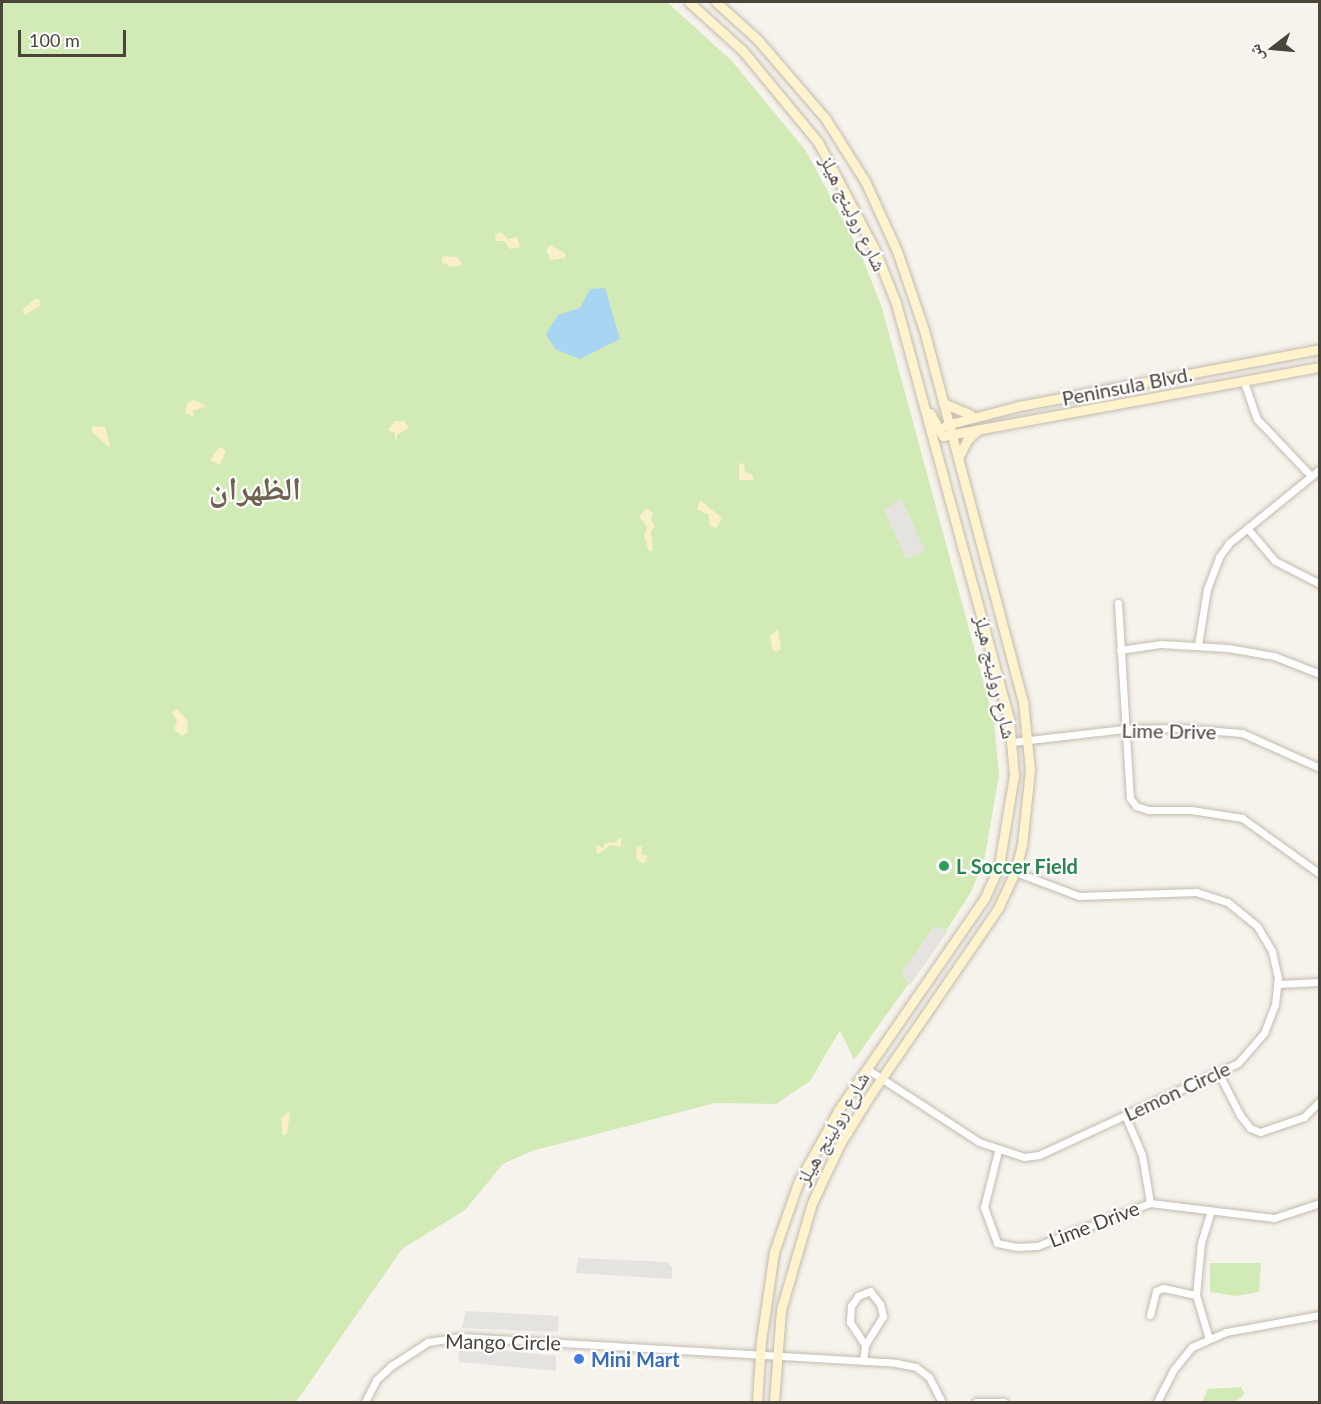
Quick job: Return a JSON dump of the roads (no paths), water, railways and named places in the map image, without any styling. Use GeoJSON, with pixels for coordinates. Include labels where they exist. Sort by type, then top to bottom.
{"type":"FeatureCollection","features":[{"type":"Feature","properties":{"kind":"main road","name":"شارع رولينج هيلز"},"geometry":{"type":"LineString","coordinates":[[689,2],[743,51],[818,142],[874,248],[896,303],[973,585],[1012,742],[1014,775],[999,866],[984,899],[838,1111],[798,1183],[774,1252],[760,1355],[757,1402]]}},
{"type":"Feature","properties":{"kind":"main road","name":"شارع رولينج هيلز"},"geometry":{"type":"LineString","coordinates":[[716,2],[757,39],[825,118],[865,182],[897,251],[951,431],[1023,701],[1028,740],[1029,801],[1016,872],[999,907],[840,1144],[812,1203],[780,1310],[774,1402]]}},
{"type":"Feature","properties":{"kind":"main road","name":"Peninsula Blvd."},"geometry":{"type":"LineString","coordinates":[[940,431],[943,436],[974,416],[1320,349]]}},
{"type":"Feature","properties":{"kind":"main road","name":"Peninsula Blvd."},"geometry":{"type":"LineString","coordinates":[[951,431],[979,429],[1320,367]]}},
{"type":"Feature","properties":{"kind":"main road"},"geometry":{"type":"LineString","coordinates":[[943,402],[974,416]]}},
{"type":"Feature","properties":{"kind":"main road"},"geometry":{"type":"LineString","coordinates":[[924,404],[940,431],[935,446]]}},
{"type":"Feature","properties":{"kind":"main road"},"geometry":{"type":"LineString","coordinates":[[958,459],[967,440],[979,429]]}},
{"type":"Feature","properties":{"kind":"main road"},"geometry":{"type":"LineString","coordinates":[[973,585],[991,581]]}},
{"type":"Feature","properties":{"kind":"street"},"geometry":{"type":"LineString","coordinates":[[1244,382],[1257,419],[1311,476]]}},
{"type":"Feature","properties":{"kind":"street"},"geometry":{"type":"LineString","coordinates":[[1198,645],[1212,570],[1229,543],[1320,469]]}},
{"type":"Feature","properties":{"kind":"street"},"geometry":{"type":"LineString","coordinates":[[1247,528],[1275,561],[1320,584]]}},
{"type":"Feature","properties":{"kind":"street"},"geometry":{"type":"LineString","coordinates":[[1118,603],[1129,791],[1136,806],[1242,818],[1320,874]]}},
{"type":"Feature","properties":{"kind":"street"},"geometry":{"type":"LineString","coordinates":[[1120,650],[1160,644],[1198,645],[1274,656],[1320,674]]}},
{"type":"Feature","properties":{"kind":"street","name":"Lime Drive"},"geometry":{"type":"LineString","coordinates":[[1012,742],[1124,729],[1179,728],[1242,733],[1320,768]]}},
{"type":"Feature","properties":{"kind":"street","name":"Lemon Circle"},"geometry":{"type":"LineString","coordinates":[[867,1069],[998,1151],[1024,1157],[1040,1155],[1238,1063],[1264,1033],[1275,1005],[1279,982],[1272,951],[1257,926],[1227,902],[1196,892],[1079,896],[999,866]]}},
{"type":"Feature","properties":{"kind":"street"},"geometry":{"type":"LineString","coordinates":[[1279,982],[1320,982]]}},
{"type":"Feature","properties":{"kind":"street"},"geometry":{"type":"LineString","coordinates":[[1218,1072],[1240,1115],[1250,1128],[1260,1132],[1304,1117],[1320,1101]]}},
{"type":"Feature","properties":{"kind":"street"},"geometry":{"type":"LineString","coordinates":[[1125,1115],[1142,1155],[1150,1203]]}},
{"type":"Feature","properties":{"kind":"street","name":"Lime Drive"},"geometry":{"type":"LineString","coordinates":[[998,1151],[984,1207],[997,1242],[1017,1247],[1037,1246],[1150,1203],[1275,1218],[1320,1203]]}},
{"type":"Feature","properties":{"kind":"street"},"geometry":{"type":"LineString","coordinates":[[1209,1339],[1196,1295],[1201,1243],[1211,1211]]}},
{"type":"Feature","properties":{"kind":"street"},"geometry":{"type":"LineString","coordinates":[[1150,1315],[1156,1291],[1163,1288],[1196,1295]]}},
{"type":"Feature","properties":{"kind":"street"},"geometry":{"type":"LineString","coordinates":[[863,1361],[865,1345],[883,1316],[880,1304],[870,1291],[858,1296],[851,1306],[850,1322],[865,1345]]}},
{"type":"Feature","properties":{"kind":"street"},"geometry":{"type":"LineString","coordinates":[[1157,1402],[1174,1369],[1192,1347],[1226,1332],[1320,1315]]}},
{"type":"Feature","properties":{"kind":"street","name":"Mango Circle"},"geometry":{"type":"LineString","coordinates":[[365,1402],[376,1380],[391,1366],[439,1339],[468,1337],[863,1361],[915,1367],[929,1377],[942,1402]]}},
{"type":"Feature","properties":{"kind":"street"},"geometry":{"type":"LineString","coordinates":[[976,1402],[1004,1402]]}},
{"type":"Feature","properties":{"kind":"water"},"geometry":{"type":"Polygon","coordinates":[[[605,288],[620,339],[580,359],[555,349],[546,334],[558,315],[580,308],[590,289],[605,288]]]}},
{"type":"Feature","properties":{"kind":"place","name":"L Soccer Field"},"geometry":{"type":"Point","coordinates":[944,866]}},
{"type":"Feature","properties":{"kind":"place","name":"Mini Mart"},"geometry":{"type":"Point","coordinates":[579,1359]}},
{"type":"Feature","properties":{"kind":"district","name":"الظهران"},"geometry":{"type":"Point","coordinates":[255,488]}}]}
